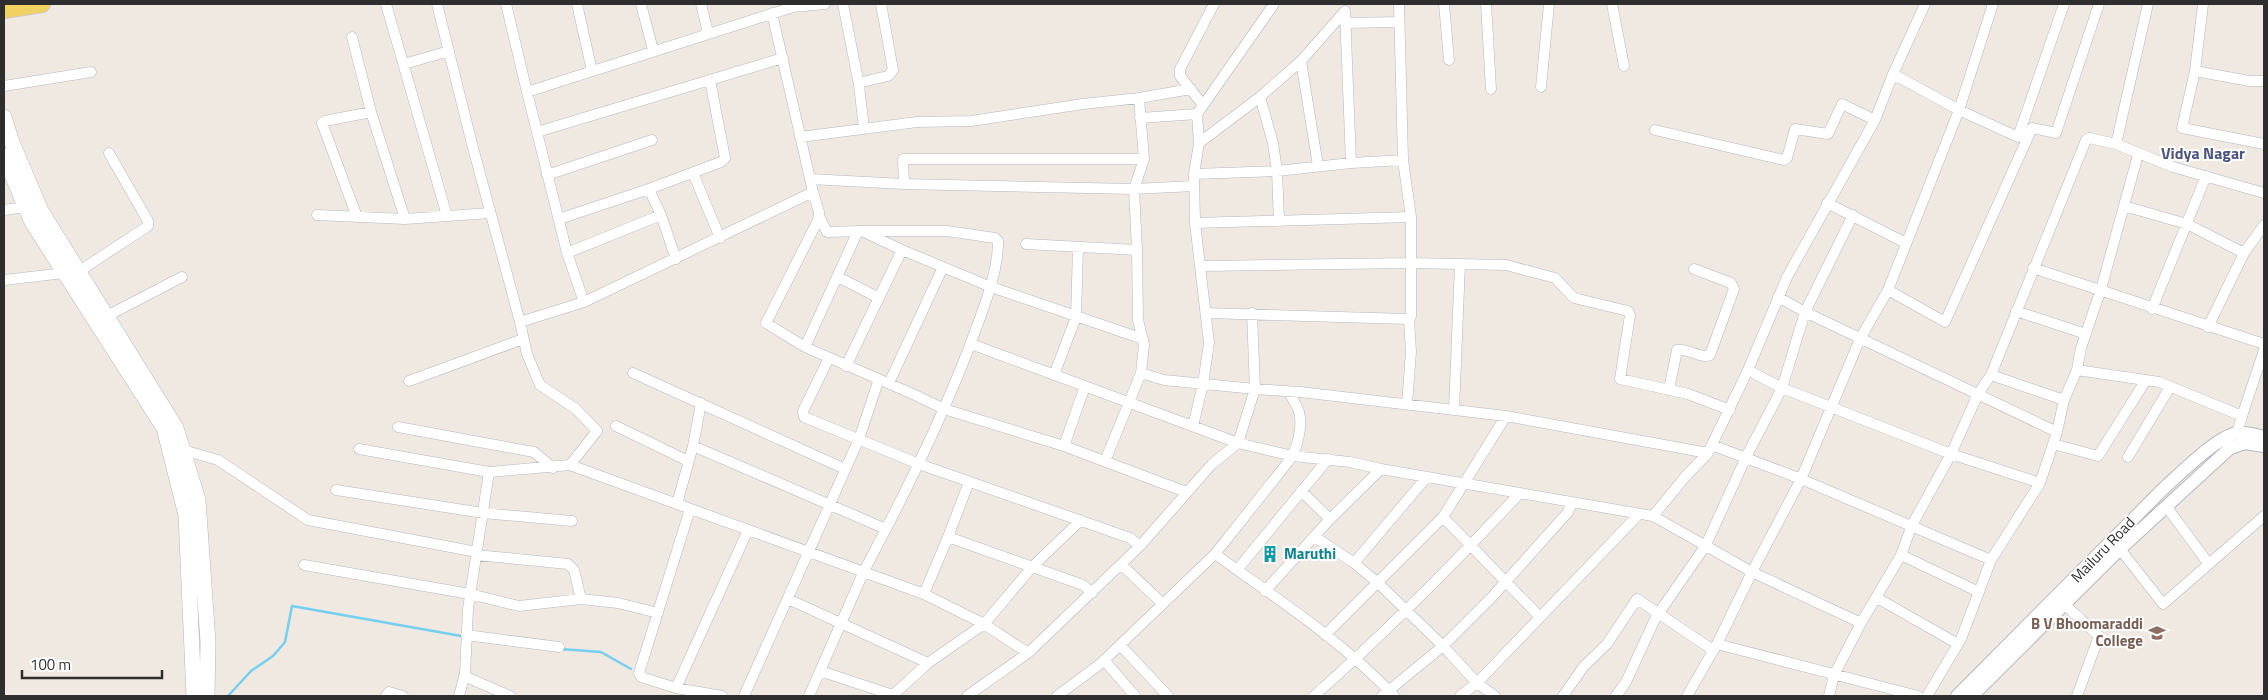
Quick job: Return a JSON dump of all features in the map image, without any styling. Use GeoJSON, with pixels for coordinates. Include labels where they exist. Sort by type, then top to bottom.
{"type":"FeatureCollection","features":[{"type":"Feature","properties":{"kind":"main road"},"geometry":{"type":"LineString","coordinates":[[4,10],[42,4]]}},
{"type":"Feature","properties":{"kind":"main road"},"geometry":{"type":"LineString","coordinates":[[4,117],[11,140],[38,205],[71,273],[130,365],[170,415],[183,450],[198,500],[208,642],[207,696]]}},
{"type":"Feature","properties":{"kind":"main road"},"geometry":{"type":"LineString","coordinates":[[4,156],[32,222],[105,317],[164,428],[186,515],[194,696]]}},
{"type":"Feature","properties":{"kind":"street"},"geometry":{"type":"LineString","coordinates":[[386,4],[447,216]]}},
{"type":"Feature","properties":{"kind":"street"},"geometry":{"type":"LineString","coordinates":[[437,4],[527,354],[540,385],[576,410],[597,431],[570,465]]}},
{"type":"Feature","properties":{"kind":"street"},"geometry":{"type":"LineString","coordinates":[[506,4],[567,253],[584,302]]}},
{"type":"Feature","properties":{"kind":"street"},"geometry":{"type":"LineString","coordinates":[[577,4],[592,70]]}},
{"type":"Feature","properties":{"kind":"street"},"geometry":{"type":"LineString","coordinates":[[641,4],[653,50]]}},
{"type":"Feature","properties":{"kind":"street"},"geometry":{"type":"LineString","coordinates":[[701,4],[708,32]]}},
{"type":"Feature","properties":{"kind":"street"},"geometry":{"type":"LineString","coordinates":[[527,92],[793,5],[825,4]]}},
{"type":"Feature","properties":{"kind":"street"},"geometry":{"type":"LineString","coordinates":[[843,4],[859,86],[864,129]]}},
{"type":"Feature","properties":{"kind":"street"},"geometry":{"type":"LineString","coordinates":[[859,86],[862,82],[888,76],[893,70],[881,4]]}},
{"type":"Feature","properties":{"kind":"street"},"geometry":{"type":"LineString","coordinates":[[1203,104],[1180,76],[1181,64],[1214,4]]}},
{"type":"Feature","properties":{"kind":"street"},"geometry":{"type":"LineString","coordinates":[[1193,426],[1203,384],[1208,343],[1195,224],[1194,174],[1199,143],[1197,114],[1274,4]]}},
{"type":"Feature","properties":{"kind":"street"},"geometry":{"type":"LineString","coordinates":[[1399,4],[1403,160],[1411,217],[1411,352],[1407,404]]}},
{"type":"Feature","properties":{"kind":"street"},"geometry":{"type":"LineString","coordinates":[[1444,4],[1449,60]]}},
{"type":"Feature","properties":{"kind":"street"},"geometry":{"type":"LineString","coordinates":[[1486,4],[1491,89]]}},
{"type":"Feature","properties":{"kind":"street"},"geometry":{"type":"LineString","coordinates":[[1542,87],[1550,4]]}},
{"type":"Feature","properties":{"kind":"street"},"geometry":{"type":"LineString","coordinates":[[1612,4],[1624,66]]}},
{"type":"Feature","properties":{"kind":"street"},"geometry":{"type":"LineString","coordinates":[[1653,516],[1710,449],[1748,370],[1778,297],[1827,203],[1875,120],[1893,74],[1925,4]]}},
{"type":"Feature","properties":{"kind":"street"},"geometry":{"type":"LineString","coordinates":[[1688,696],[1801,479],[1860,338],[1888,290],[1959,110],[1993,4]]}},
{"type":"Feature","properties":{"kind":"street"},"geometry":{"type":"LineString","coordinates":[[1893,74],[1959,110],[2018,137],[2064,4]]}},
{"type":"Feature","properties":{"kind":"street"},"geometry":{"type":"LineString","coordinates":[[1888,290],[1945,322],[2032,128],[2056,133],[2099,4]]}},
{"type":"Feature","properties":{"kind":"street"},"geometry":{"type":"LineString","coordinates":[[2116,144],[2148,4]]}},
{"type":"Feature","properties":{"kind":"street"},"geometry":{"type":"LineString","coordinates":[[2203,4],[2195,71],[2182,128],[2264,144]]}},
{"type":"Feature","properties":{"kind":"street"},"geometry":{"type":"LineString","coordinates":[[1344,7],[1351,163]]}},
{"type":"Feature","properties":{"kind":"street"},"geometry":{"type":"LineString","coordinates":[[1199,143],[1260,97],[1301,61],[1344,7]]}},
{"type":"Feature","properties":{"kind":"street"},"geometry":{"type":"LineString","coordinates":[[772,13],[819,216],[827,232],[955,232],[996,238],[998,245],[991,287],[971,344],[944,410],[919,464],[864,571],[843,623],[809,696]]}},
{"type":"Feature","properties":{"kind":"street"},"geometry":{"type":"LineString","coordinates":[[1345,23],[1399,22]]}},
{"type":"Feature","properties":{"kind":"street"},"geometry":{"type":"LineString","coordinates":[[352,37],[371,112],[405,219]]}},
{"type":"Feature","properties":{"kind":"street"},"geometry":{"type":"LineString","coordinates":[[404,64],[449,50]]}},
{"type":"Feature","properties":{"kind":"street"},"geometry":{"type":"LineString","coordinates":[[537,132],[783,58]]}},
{"type":"Feature","properties":{"kind":"street"},"geometry":{"type":"LineString","coordinates":[[1301,61],[1318,166]]}},
{"type":"Feature","properties":{"kind":"street"},"geometry":{"type":"LineString","coordinates":[[2195,71],[2249,81],[2264,81]]}},
{"type":"Feature","properties":{"kind":"street"},"geometry":{"type":"LineString","coordinates":[[4,86],[91,72]]}},
{"type":"Feature","properties":{"kind":"street"},"geometry":{"type":"LineString","coordinates":[[559,219],[649,189],[721,162],[725,158],[710,80]]}},
{"type":"Feature","properties":{"kind":"street"},"geometry":{"type":"LineString","coordinates":[[800,136],[917,122],[971,122],[1190,89]]}},
{"type":"Feature","properties":{"kind":"street"},"geometry":{"type":"LineString","coordinates":[[1260,97],[1273,143],[1277,171],[1279,221]]}},
{"type":"Feature","properties":{"kind":"street"},"geometry":{"type":"LineString","coordinates":[[1105,462],[1141,373],[1143,339],[1138,320],[1134,189],[1144,159],[1138,98]]}},
{"type":"Feature","properties":{"kind":"street"},"geometry":{"type":"LineString","coordinates":[[1655,130],[1784,160],[1787,158],[1795,129],[1828,134],[1842,104],[1875,120]]}},
{"type":"Feature","properties":{"kind":"street"},"geometry":{"type":"LineString","coordinates":[[357,217],[322,123],[325,120],[371,112]]}},
{"type":"Feature","properties":{"kind":"street"},"geometry":{"type":"LineString","coordinates":[[1140,118],[1197,114]]}},
{"type":"Feature","properties":{"kind":"street"},"geometry":{"type":"LineString","coordinates":[[1829,696],[1834,675],[1861,623],[1901,555],[1912,525],[1951,454],[1978,394],[1991,374],[2086,140],[2090,138],[2116,144],[2138,155],[2264,193]]}},
{"type":"Feature","properties":{"kind":"street"},"geometry":{"type":"LineString","coordinates":[[547,175],[652,140]]}},
{"type":"Feature","properties":{"kind":"street"},"geometry":{"type":"LineString","coordinates":[[4,280],[71,273],[148,226],[148,221],[108,152]]}},
{"type":"Feature","properties":{"kind":"street"},"geometry":{"type":"LineString","coordinates":[[1927,696],[1958,644],[1991,560],[2040,484],[2057,432],[2064,400],[2077,370],[2138,155]]}},
{"type":"Feature","properties":{"kind":"street"},"geometry":{"type":"LineString","coordinates":[[904,184],[903,159],[1144,159]]}},
{"type":"Feature","properties":{"kind":"street"},"geometry":{"type":"LineString","coordinates":[[1194,174],[1277,171],[1351,163],[1403,160]]}},
{"type":"Feature","properties":{"kind":"street"},"geometry":{"type":"LineString","coordinates":[[693,173],[720,238]]}},
{"type":"Feature","properties":{"kind":"street"},"geometry":{"type":"LineString","coordinates":[[2152,309],[2206,176]]}},
{"type":"Feature","properties":{"kind":"street"},"geometry":{"type":"LineString","coordinates":[[810,179],[904,184],[1134,189],[1194,186]]}},
{"type":"Feature","properties":{"kind":"street"},"geometry":{"type":"LineString","coordinates":[[649,189],[661,215],[676,258]]}},
{"type":"Feature","properties":{"kind":"street"},"geometry":{"type":"LineString","coordinates":[[520,322],[584,302],[813,192]]}},
{"type":"Feature","properties":{"kind":"street"},"geometry":{"type":"LineString","coordinates":[[1827,203],[1906,243]]}},
{"type":"Feature","properties":{"kind":"street"},"geometry":{"type":"LineString","coordinates":[[2124,206],[2187,224],[2244,253]]}},
{"type":"Feature","properties":{"kind":"street"},"geometry":{"type":"LineString","coordinates":[[4,210],[26,207]]}},
{"type":"Feature","properties":{"kind":"street"},"geometry":{"type":"LineString","coordinates":[[317,215],[405,219],[490,213]]}},
{"type":"Feature","properties":{"kind":"street"},"geometry":{"type":"LineString","coordinates":[[567,253],[661,215]]}},
{"type":"Feature","properties":{"kind":"street"},"geometry":{"type":"LineString","coordinates":[[1616,696],[1626,682],[1659,613],[1706,545],[1746,457],[1782,388],[1805,312],[1852,215]]}},
{"type":"Feature","properties":{"kind":"street"},"geometry":{"type":"LineString","coordinates":[[819,216],[766,322],[805,347],[884,381],[944,410],[1064,446],[1186,492]]}},
{"type":"Feature","properties":{"kind":"street"},"geometry":{"type":"LineString","coordinates":[[1195,224],[1411,217]]}},
{"type":"Feature","properties":{"kind":"street"},"geometry":{"type":"LineString","coordinates":[[2208,326],[2244,253],[2264,225]]}},
{"type":"Feature","properties":{"kind":"street"},"geometry":{"type":"LineString","coordinates":[[860,231],[991,287],[1143,339]]}},
{"type":"Feature","properties":{"kind":"street"},"geometry":{"type":"LineString","coordinates":[[805,347],[860,231]]}},
{"type":"Feature","properties":{"kind":"street"},"geometry":{"type":"LineString","coordinates":[[1026,244],[1137,250]]}},
{"type":"Feature","properties":{"kind":"street"},"geometry":{"type":"LineString","coordinates":[[1054,375],[1076,317],[1078,248]]}},
{"type":"Feature","properties":{"kind":"street"},"geometry":{"type":"LineString","coordinates":[[846,366],[902,250]]}},
{"type":"Feature","properties":{"kind":"street"},"geometry":{"type":"LineString","coordinates":[[1201,266],[1411,263],[1518,267],[1555,278],[1574,298],[1628,311],[1630,315],[1620,379],[1688,394],[1730,410]]}},
{"type":"Feature","properties":{"kind":"street"},"geometry":{"type":"LineString","coordinates":[[1454,410],[1460,264]]}},
{"type":"Feature","properties":{"kind":"street"},"geometry":{"type":"LineString","coordinates":[[744,696],[884,381],[943,267]]}},
{"type":"Feature","properties":{"kind":"street"},"geometry":{"type":"LineString","coordinates":[[2033,268],[2101,289],[2152,309],[2264,344]]}},
{"type":"Feature","properties":{"kind":"street"},"geometry":{"type":"LineString","coordinates":[[1669,390],[1677,350],[1705,356],[1710,355],[1734,290],[1731,283],[1694,269]]}},
{"type":"Feature","properties":{"kind":"street"},"geometry":{"type":"LineString","coordinates":[[105,317],[182,277]]}},
{"type":"Feature","properties":{"kind":"street"},"geometry":{"type":"LineString","coordinates":[[838,277],[879,298]]}},
{"type":"Feature","properties":{"kind":"street"},"geometry":{"type":"LineString","coordinates":[[1778,297],[1805,312],[2057,432]]}},
{"type":"Feature","properties":{"kind":"street"},"geometry":{"type":"LineString","coordinates":[[2016,311],[2086,334]]}},
{"type":"Feature","properties":{"kind":"street"},"geometry":{"type":"LineString","coordinates":[[1206,313],[1410,319]]}},
{"type":"Feature","properties":{"kind":"street"},"geometry":{"type":"LineString","coordinates":[[967,696],[1028,654],[1122,565],[1212,464],[1238,443],[1255,389],[1252,313]]}},
{"type":"Feature","properties":{"kind":"street"},"geometry":{"type":"LineString","coordinates":[[409,381],[523,339]]}},
{"type":"Feature","properties":{"kind":"street"},"geometry":{"type":"LineString","coordinates":[[971,344],[1238,443],[1293,456],[1350,462],[1464,485],[1471,484],[1653,516],[1752,572],[1861,623]]}},
{"type":"Feature","properties":{"kind":"street"},"geometry":{"type":"LineString","coordinates":[[2264,350],[2237,433],[2264,437]]}},
{"type":"Feature","properties":{"kind":"street"},"geometry":{"type":"LineString","coordinates":[[829,358],[803,411],[803,416],[919,464],[1130,538],[1140,546]]}},
{"type":"Feature","properties":{"kind":"street"},"geometry":{"type":"LineString","coordinates":[[1748,370],[1782,388],[1951,454],[2040,484]]}},
{"type":"Feature","properties":{"kind":"street"},"geometry":{"type":"LineString","coordinates":[[2077,370],[2146,380],[2170,387],[2242,416]]}},
{"type":"Feature","properties":{"kind":"street"},"geometry":{"type":"LineString","coordinates":[[633,373],[846,469]]}},
{"type":"Feature","properties":{"kind":"street"},"geometry":{"type":"LineString","coordinates":[[1141,373],[1164,380],[1288,391],[1506,416],[1710,449],[1746,457],[1912,525],[1991,560]]}},
{"type":"Feature","properties":{"kind":"street"},"geometry":{"type":"LineString","coordinates":[[1991,374],[2064,400]]}},
{"type":"Feature","properties":{"kind":"street"},"geometry":{"type":"LineString","coordinates":[[2053,444],[2098,456],[2146,380]]}},
{"type":"Feature","properties":{"kind":"street"},"geometry":{"type":"LineString","coordinates":[[1064,446],[1085,386]]}},
{"type":"Feature","properties":{"kind":"street"},"geometry":{"type":"LineString","coordinates":[[2128,457],[2170,387]]}},
{"type":"Feature","properties":{"kind":"street"},"geometry":{"type":"LineString","coordinates":[[1057,696],[1104,660],[1215,554],[1293,456],[1300,419],[1299,412],[1288,391]]}},
{"type":"Feature","properties":{"kind":"street"},"geometry":{"type":"LineString","coordinates":[[677,504],[693,446],[700,403]]}},
{"type":"Feature","properties":{"kind":"street"},"geometry":{"type":"LineString","coordinates":[[1325,635],[1443,517],[1506,416]]}},
{"type":"Feature","properties":{"kind":"street"},"geometry":{"type":"LineString","coordinates":[[616,426],[688,462]]}},
{"type":"Feature","properties":{"kind":"street"},"geometry":{"type":"LineString","coordinates":[[398,427],[534,452],[553,468]]}},
{"type":"Feature","properties":{"kind":"street","name":"Mailuru Road"},"geometry":{"type":"LineString","coordinates":[[1957,696],[2158,493],[2222,440],[2237,433]]}},
{"type":"Feature","properties":{"kind":"street"},"geometry":{"type":"LineString","coordinates":[[1972,696],[2120,549],[2233,446],[2249,443],[2264,446]]}},
{"type":"Feature","properties":{"kind":"street"},"geometry":{"type":"LineString","coordinates":[[693,446],[830,503],[886,529]]}},
{"type":"Feature","properties":{"kind":"street"},"geometry":{"type":"LineString","coordinates":[[359,449],[489,472],[553,468],[570,465],[924,594],[984,624],[1028,654]]}},
{"type":"Feature","properties":{"kind":"street"},"geometry":{"type":"LineString","coordinates":[[183,450],[218,460],[308,520],[477,554],[568,564],[574,570],[581,599]]}},
{"type":"Feature","properties":{"kind":"street"},"geometry":{"type":"LineString","coordinates":[[1237,570],[1300,491],[1328,460]]}},
{"type":"Feature","properties":{"kind":"street"},"geometry":{"type":"LineString","coordinates":[[1265,591],[1330,519],[1381,469]]}},
{"type":"Feature","properties":{"kind":"street"},"geometry":{"type":"LineString","coordinates":[[459,696],[464,676],[470,594],[489,472]]}},
{"type":"Feature","properties":{"kind":"street"},"geometry":{"type":"LineString","coordinates":[[1354,562],[1426,478]]}},
{"type":"Feature","properties":{"kind":"street"},"geometry":{"type":"LineString","coordinates":[[924,594],[968,482]]}},
{"type":"Feature","properties":{"kind":"street"},"geometry":{"type":"LineString","coordinates":[[336,490],[483,513],[572,521]]}},
{"type":"Feature","properties":{"kind":"street"},"geometry":{"type":"LineString","coordinates":[[1300,491],[1330,519]]}},
{"type":"Feature","properties":{"kind":"street"},"geometry":{"type":"LineString","coordinates":[[1314,696],[1355,659],[1470,546],[1520,493]]}},
{"type":"Feature","properties":{"kind":"street"},"geometry":{"type":"LineString","coordinates":[[1215,554],[1355,659],[1388,694],[1443,646],[1492,597],[1568,512],[1572,503]]}},
{"type":"Feature","properties":{"kind":"street"},"geometry":{"type":"LineString","coordinates":[[2166,506],[2208,563]]}},
{"type":"Feature","properties":{"kind":"street"},"geometry":{"type":"LineString","coordinates":[[690,509],[639,673],[641,677],[676,688],[722,696]]}},
{"type":"Feature","properties":{"kind":"street"},"geometry":{"type":"LineString","coordinates":[[1460,696],[1477,683],[1539,616],[1639,514]]}},
{"type":"Feature","properties":{"kind":"street"},"geometry":{"type":"LineString","coordinates":[[1443,517],[1539,616]]}},
{"type":"Feature","properties":{"kind":"street"},"geometry":{"type":"LineString","coordinates":[[2120,549],[2163,604],[2208,563],[2263,518]]}},
{"type":"Feature","properties":{"kind":"street"},"geometry":{"type":"LineString","coordinates":[[820,671],[893,696],[928,663],[984,624],[1033,566],[1081,520]]}},
{"type":"Feature","properties":{"kind":"street"},"geometry":{"type":"LineString","coordinates":[[676,688],[748,530]]}},
{"type":"Feature","properties":{"kind":"street"},"geometry":{"type":"LineString","coordinates":[[948,537],[1083,584],[1092,593]]}},
{"type":"Feature","properties":{"kind":"street"},"geometry":{"type":"LineString","coordinates":[[1315,537],[1354,562],[1377,582],[1443,646],[1477,683],[1495,696]]}},
{"type":"Feature","properties":{"kind":"street"},"geometry":{"type":"LineString","coordinates":[[1901,555],[1979,592]]}},
{"type":"Feature","properties":{"kind":"street"},"geometry":{"type":"LineString","coordinates":[[304,565],[470,594],[519,606],[581,599],[618,603],[658,613]]}},
{"type":"Feature","properties":{"kind":"street"},"geometry":{"type":"LineString","coordinates":[[1122,565],[1162,603]]}},
{"type":"Feature","properties":{"kind":"street"},"geometry":{"type":"LineString","coordinates":[[1877,598],[1958,644]]}},
{"type":"Feature","properties":{"kind":"street"},"geometry":{"type":"LineString","coordinates":[[788,599],[928,663]]}},
{"type":"Feature","properties":{"kind":"street"},"geometry":{"type":"LineString","coordinates":[[1563,696],[1584,666],[1607,644],[1636,600],[1640,600],[1715,647],[1918,696]]}},
{"type":"Feature","properties":{"kind":"street"},"geometry":{"type":"LineString","coordinates":[[2065,605],[2099,636],[2077,696]]}},
{"type":"Feature","properties":{"kind":"street"},"geometry":{"type":"LineString","coordinates":[[466,635],[559,646]]}},
{"type":"Feature","properties":{"kind":"street"},"geometry":{"type":"LineString","coordinates":[[1120,645],[1168,696]]}},
{"type":"Feature","properties":{"kind":"street"},"geometry":{"type":"LineString","coordinates":[[1104,660],[1129,694]]}},
{"type":"Feature","properties":{"kind":"street"},"geometry":{"type":"LineString","coordinates":[[464,676],[510,696]]}},
{"type":"Feature","properties":{"kind":"street"},"geometry":{"type":"LineString","coordinates":[[386,696],[389,692],[403,696]]}},
{"type":"Feature","properties":{"kind":"waterway"},"geometry":{"type":"LineString","coordinates":[[228,696],[251,671],[273,656],[285,642],[292,606],[461,636]]}},
{"type":"Feature","properties":{"kind":"waterway"},"geometry":{"type":"LineString","coordinates":[[560,649],[601,652],[631,669]]}},
{"type":"Feature","properties":{"kind":"place","name":"Maruthi"},"geometry":{"type":"Point","coordinates":[1270,554]}},
{"type":"Feature","properties":{"kind":"place","name":"B V Bhoomaraddi College"},"geometry":{"type":"Point","coordinates":[2157,633]}},
{"type":"Feature","properties":{"kind":"district","name":"Vidya Nagar"},"geometry":{"type":"Point","coordinates":[2203,153]}}]}
